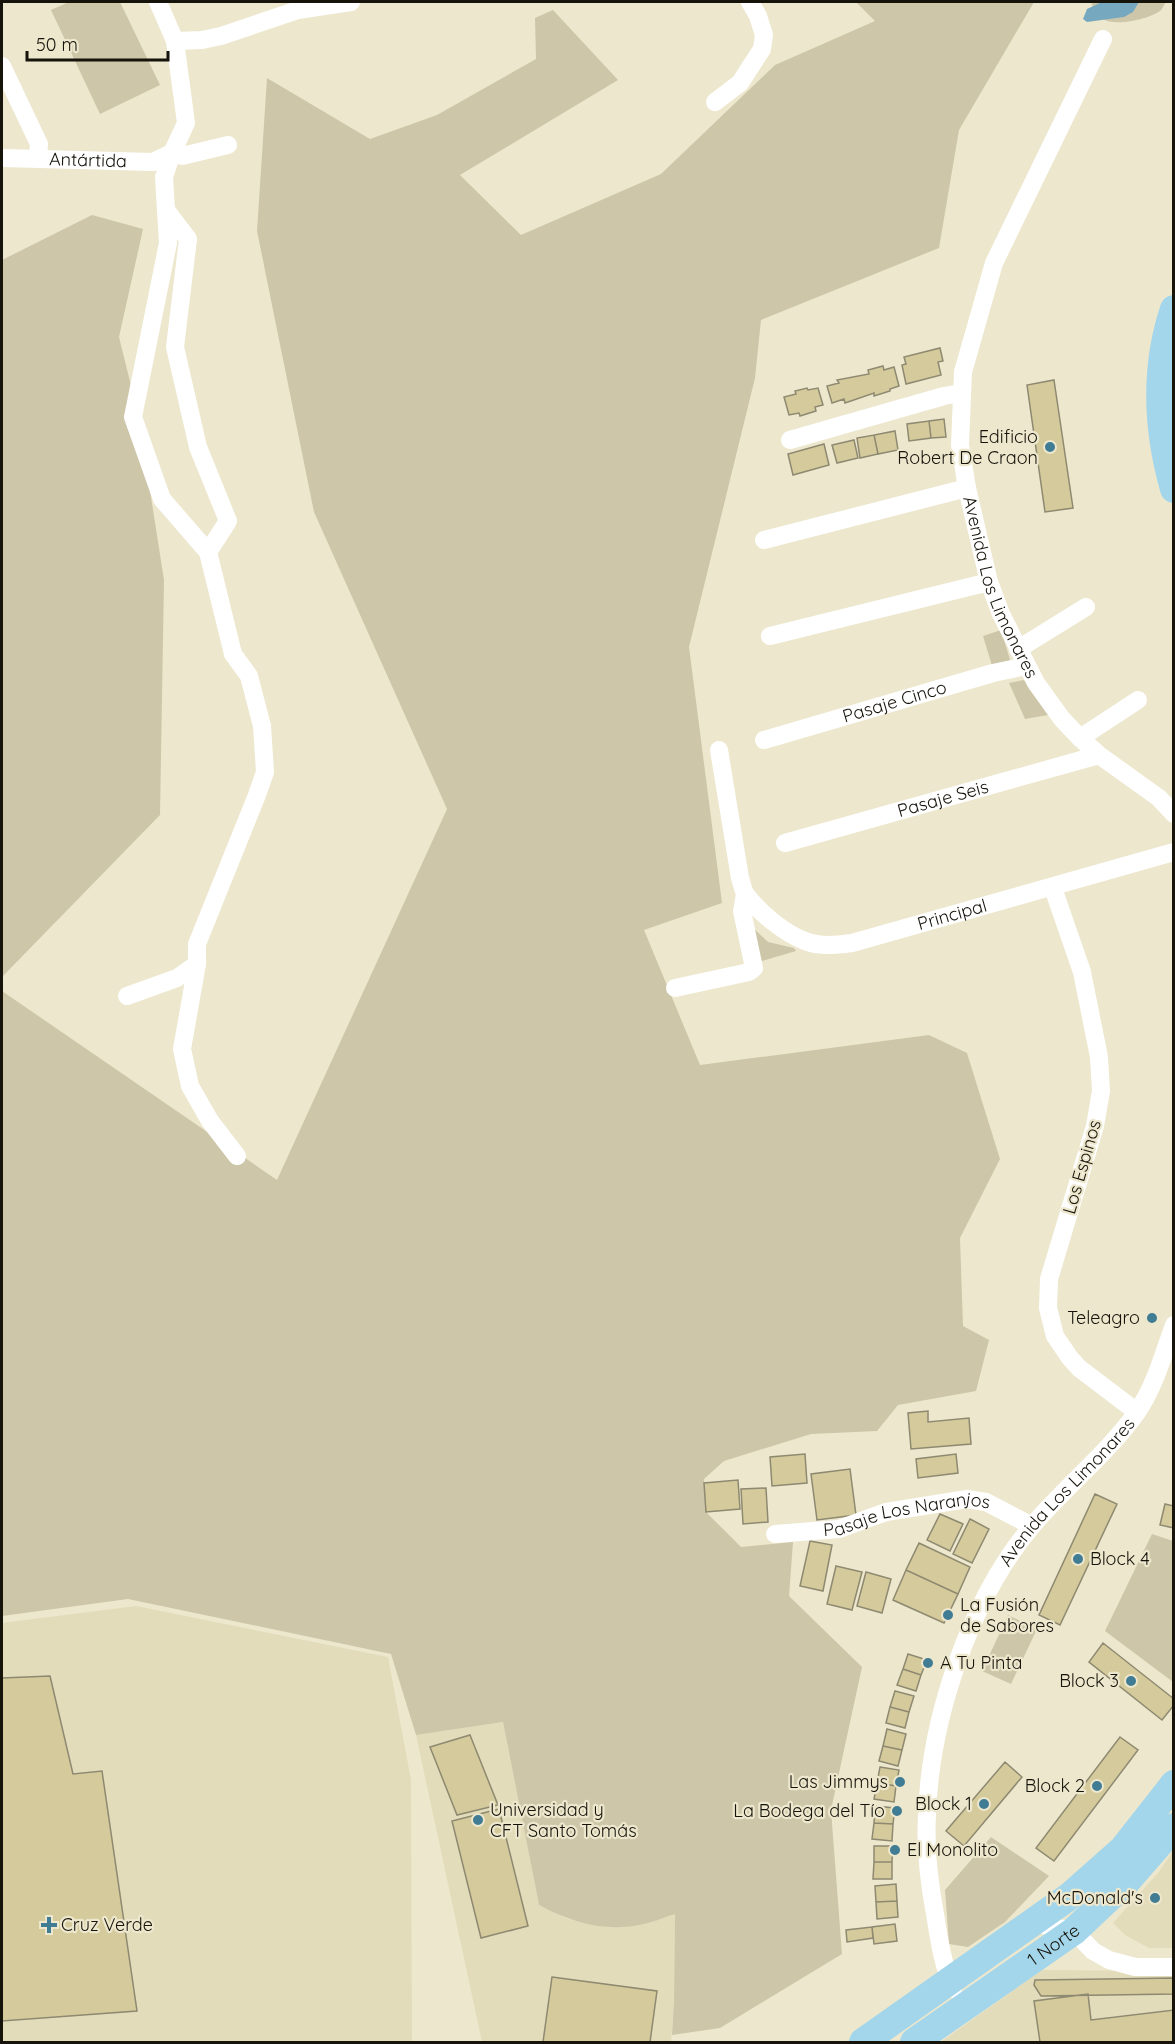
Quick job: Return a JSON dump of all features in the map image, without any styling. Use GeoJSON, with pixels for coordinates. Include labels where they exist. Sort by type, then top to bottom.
{"type":"FeatureCollection","features":[{"type":"Feature","properties":{"kind":"main road"},"geometry":{"type":"LineString","coordinates":[[1173,309],[1162,354],[1160,409],[1163,445],[1173,489]]}},
{"type":"Feature","properties":{"kind":"main road","name":"1 Norte"},"geometry":{"type":"LineString","coordinates":[[863,2043],[1070,1896],[1123,1849],[1173,1784]]}},
{"type":"Feature","properties":{"kind":"main road","name":"1 Norte"},"geometry":{"type":"LineString","coordinates":[[915,2043],[1074,1931],[1127,1881],[1173,1827]]}},
{"type":"Feature","properties":{"kind":"street"},"geometry":{"type":"LineString","coordinates":[[158,2],[175,41],[186,123],[164,177],[168,243],[133,417],[162,499],[208,552],[233,654],[249,676],[262,726],[265,757],[265,772],[257,795],[197,944],[197,964],[182,1049],[190,1086],[210,1121],[237,1156]]}},
{"type":"Feature","properties":{"kind":"street"},"geometry":{"type":"LineString","coordinates":[[175,41],[202,40],[221,36],[298,10],[351,2]]}},
{"type":"Feature","properties":{"kind":"street"},"geometry":{"type":"LineString","coordinates":[[715,102],[740,83],[762,49],[764,35],[758,16],[750,2]]}},
{"type":"Feature","properties":{"kind":"street","name":"Avenida Los Limonares"},"geometry":{"type":"LineString","coordinates":[[1103,39],[994,263],[963,372],[960,445],[989,582],[1001,614],[1026,666],[1046,699],[1080,738],[1099,755],[1159,798],[1173,814]]}},
{"type":"Feature","properties":{"kind":"street"},"geometry":{"type":"LineString","coordinates":[[2,66],[39,144],[38,157]]}},
{"type":"Feature","properties":{"kind":"street","name":"Antártida"},"geometry":{"type":"LineString","coordinates":[[2,158],[38,157],[153,162],[172,153],[182,156],[228,145]]}},
{"type":"Feature","properties":{"kind":"street"},"geometry":{"type":"LineString","coordinates":[[166,210],[188,239],[175,347],[198,447],[228,521],[208,552]]}},
{"type":"Feature","properties":{"kind":"street"},"geometry":{"type":"LineString","coordinates":[[790,440],[961,393]]}},
{"type":"Feature","properties":{"kind":"street"},"geometry":{"type":"LineString","coordinates":[[764,540],[968,488]]}},
{"type":"Feature","properties":{"kind":"street"},"geometry":{"type":"LineString","coordinates":[[770,636],[989,582]]}},
{"type":"Feature","properties":{"kind":"street"},"geometry":{"type":"LineString","coordinates":[[1018,649],[1086,607]]}},
{"type":"Feature","properties":{"kind":"street","name":"Pasaje Cinco"},"geometry":{"type":"LineString","coordinates":[[764,740],[993,673],[1026,666]]}},
{"type":"Feature","properties":{"kind":"street"},"geometry":{"type":"LineString","coordinates":[[1080,738],[1138,700]]}},
{"type":"Feature","properties":{"kind":"street"},"geometry":{"type":"LineString","coordinates":[[675,988],[749,972],[754,968],[742,911],[745,894],[740,878],[720,750]]}},
{"type":"Feature","properties":{"kind":"street","name":"Pasaje Seis"},"geometry":{"type":"LineString","coordinates":[[784,843],[1099,755]]}},
{"type":"Feature","properties":{"kind":"street","name":"Principal"},"geometry":{"type":"LineString","coordinates":[[745,894],[785,930],[806,942],[834,946],[1053,888],[1173,852]]}},
{"type":"Feature","properties":{"kind":"street","name":"Los Espinos"},"geometry":{"type":"LineString","coordinates":[[1053,888],[1082,972],[1099,1057],[1101,1091],[1095,1126],[1049,1279],[1048,1308],[1055,1336],[1070,1358],[1079,1368],[1137,1412]]}},
{"type":"Feature","properties":{"kind":"street"},"geometry":{"type":"LineString","coordinates":[[127,996],[177,978],[197,964]]}},
{"type":"Feature","properties":{"kind":"street","name":"Avenida Los Limonares"},"geometry":{"type":"LineString","coordinates":[[962,2010],[942,1958],[929,1882],[926,1816],[931,1762],[943,1708],[967,1637],[996,1580],[1032,1526],[1137,1412],[1155,1379],[1173,1325]]}},
{"type":"Feature","properties":{"kind":"street","name":"Pasaje Los Naranjos"},"geometry":{"type":"LineString","coordinates":[[775,1534],[839,1529],[886,1512],[967,1498],[986,1502],[1032,1526]]}},
{"type":"Feature","properties":{"kind":"street"},"geometry":{"type":"LineString","coordinates":[[1074,1931],[1081,1906],[1123,1849]]}},
{"type":"Feature","properties":{"kind":"street"},"geometry":{"type":"LineString","coordinates":[[1033,1923],[1074,1931],[1093,1951],[1109,1960],[1136,1966],[1173,1967]]}},
{"type":"Feature","properties":{"kind":"shaded area"},"geometry":{"type":"Polygon","coordinates":[[[69,2],[120,2],[160,85],[100,114],[51,10],[69,2]]]}},
{"type":"Feature","properties":{"kind":"shaded area"},"geometry":{"type":"Polygon","coordinates":[[[856,2],[1034,2],[959,130],[939,248],[761,320],[755,378],[689,647],[722,903],[644,930],[700,1065],[929,1035],[967,1053],[1000,1159],[960,1238],[963,1326],[989,1340],[976,1391],[898,1405],[877,1431],[811,1434],[724,1461],[704,1479],[706,1512],[741,1547],[793,1542],[789,1596],[862,1667],[831,1810],[842,1954],[720,2028],[672,2035],[675,1914],[644,1924],[613,1927],[575,1921],[539,1905],[503,1722],[416,1735],[391,1654],[128,1599],[2,1616],[2,991],[277,1180],[447,809],[314,512],[257,231],[267,78],[370,139],[437,115],[536,59],[535,18],[553,10],[618,80],[460,175],[521,235],[661,174],[775,65],[875,21],[856,2]]]}},
{"type":"Feature","properties":{"kind":"shaded area"},"geometry":{"type":"Polygon","coordinates":[[[1091,2],[1166,2],[1161,10],[1150,16],[1134,21],[1110,22],[1100,17],[1091,2]]]}},
{"type":"Feature","properties":{"kind":"shaded area"},"geometry":{"type":"Polygon","coordinates":[[[92,215],[143,229],[119,337],[138,414],[164,580],[160,815],[2,977],[2,260],[92,215]]]}},
{"type":"Feature","properties":{"kind":"shaded area"},"geometry":{"type":"Polygon","coordinates":[[[1001,630],[1011,663],[993,669],[983,636],[1001,630]]]}},
{"type":"Feature","properties":{"kind":"shaded area"},"geometry":{"type":"Polygon","coordinates":[[[1024,680],[1048,715],[1025,719],[1009,683],[1024,680]]]}},
{"type":"Feature","properties":{"kind":"shaded area"},"geometry":{"type":"Polygon","coordinates":[[[748,923],[768,942],[794,948],[796,951],[762,961],[759,959],[748,923]]]}},
{"type":"Feature","properties":{"kind":"shaded area"},"geometry":{"type":"Polygon","coordinates":[[[1152,1534],[1173,1541],[1173,1682],[1105,1631],[1152,1534]]]}},
{"type":"Feature","properties":{"kind":"shaded area"},"geometry":{"type":"Polygon","coordinates":[[[136,1606],[388,1657],[411,1780],[412,2042],[2,2042],[2,1623],[136,1606]]]}},
{"type":"Feature","properties":{"kind":"shaded area"},"geometry":{"type":"Polygon","coordinates":[[[1008,1615],[1037,1629],[1011,1684],[982,1671],[1008,1615]]]}},
{"type":"Feature","properties":{"kind":"shaded area","name":"Universidad y CFT Santo Tomás"},"geometry":{"type":"Polygon","coordinates":[[[503,1722],[539,1905],[568,1919],[599,1926],[638,1925],[675,1913],[671,2042],[482,2042],[416,1735],[503,1722]]]}},
{"type":"Feature","properties":{"kind":"shaded area"},"geometry":{"type":"Polygon","coordinates":[[[991,1837],[1049,1876],[1005,1922],[968,1947],[949,1944],[945,1890],[991,1837]]]}},
{"type":"Feature","properties":{"kind":"shaded area","name":"McDonald's"},"geometry":{"type":"Polygon","coordinates":[[[1173,1851],[1173,1948],[1149,1948],[1125,1935],[1113,1923],[1158,1873],[1173,1851]]]}},
{"type":"Feature","properties":{"kind":"shaded area"},"geometry":{"type":"Polygon","coordinates":[[[1042,1970],[1173,1971],[1173,2042],[941,2042],[1042,1970]]]}},
{"type":"Feature","properties":{"kind":"water"},"geometry":{"type":"Polygon","coordinates":[[[1102,2],[1139,2],[1133,12],[1124,17],[1087,22],[1083,19],[1087,9],[1102,2]]]}},
{"type":"Feature","properties":{"kind":"building"},"geometry":{"type":"Polygon","coordinates":[[[940,348],[943,361],[938,362],[941,375],[906,384],[902,365],[906,364],[904,357],[940,348]]]}},
{"type":"Feature","properties":{"kind":"building"},"geometry":{"type":"Polygon","coordinates":[[[883,366],[884,370],[894,367],[899,386],[874,396],[874,393],[845,403],[844,399],[832,403],[827,386],[839,383],[837,380],[869,374],[868,370],[883,366]]]}},
{"type":"Feature","properties":{"kind":"building","name":"Edificio Robert De Craon"},"geometry":{"type":"Polygon","coordinates":[[[1054,380],[1073,508],[1045,512],[1027,385],[1054,380]]]}},
{"type":"Feature","properties":{"kind":"building"},"geometry":{"type":"Polygon","coordinates":[[[807,388],[808,390],[818,388],[823,405],[815,407],[816,411],[800,416],[799,413],[789,415],[784,397],[807,388]]]}},
{"type":"Feature","properties":{"kind":"building"},"geometry":{"type":"Polygon","coordinates":[[[944,419],[946,437],[931,438],[929,421],[944,419]]]}},
{"type":"Feature","properties":{"kind":"building"},"geometry":{"type":"Polygon","coordinates":[[[929,421],[931,438],[909,441],[907,424],[929,421]]]}},
{"type":"Feature","properties":{"kind":"building"},"geometry":{"type":"Polygon","coordinates":[[[895,431],[898,450],[878,454],[874,435],[895,431]]]}},
{"type":"Feature","properties":{"kind":"building"},"geometry":{"type":"Polygon","coordinates":[[[874,435],[878,454],[860,458],[857,438],[874,435]]]}},
{"type":"Feature","properties":{"kind":"building"},"geometry":{"type":"Polygon","coordinates":[[[854,440],[858,458],[837,463],[832,445],[854,440]]]}},
{"type":"Feature","properties":{"kind":"building"},"geometry":{"type":"Polygon","coordinates":[[[824,444],[829,465],[793,475],[788,454],[824,444]]]}},
{"type":"Feature","properties":{"kind":"building"},"geometry":{"type":"Polygon","coordinates":[[[928,1411],[928,1422],[969,1418],[971,1444],[911,1449],[908,1413],[928,1411]]]}},
{"type":"Feature","properties":{"kind":"building"},"geometry":{"type":"Polygon","coordinates":[[[805,1454],[807,1483],[772,1486],[770,1457],[805,1454]]]}},
{"type":"Feature","properties":{"kind":"building"},"geometry":{"type":"Polygon","coordinates":[[[956,1454],[958,1473],[918,1478],[916,1459],[956,1454]]]}},
{"type":"Feature","properties":{"kind":"building"},"geometry":{"type":"Polygon","coordinates":[[[850,1469],[856,1515],[817,1520],[811,1474],[850,1469]]]}},
{"type":"Feature","properties":{"kind":"building"},"geometry":{"type":"Polygon","coordinates":[[[738,1480],[740,1509],[706,1512],[704,1483],[738,1480]]]}},
{"type":"Feature","properties":{"kind":"building"},"geometry":{"type":"Polygon","coordinates":[[[766,1488],[768,1522],[743,1524],[741,1489],[766,1488]]]}},
{"type":"Feature","properties":{"kind":"building","name":"Block 4"},"geometry":{"type":"Polygon","coordinates":[[[1095,1494],[1117,1504],[1060,1625],[1039,1615],[1095,1494]]]}},
{"type":"Feature","properties":{"kind":"building"},"geometry":{"type":"Polygon","coordinates":[[[1165,1504],[1174,1506],[1174,1528],[1160,1525],[1165,1504]]]}},
{"type":"Feature","properties":{"kind":"building"},"geometry":{"type":"Polygon","coordinates":[[[940,1514],[963,1524],[950,1551],[927,1540],[940,1514]]]}},
{"type":"Feature","properties":{"kind":"building"},"geometry":{"type":"Polygon","coordinates":[[[970,1519],[989,1529],[972,1563],[953,1554],[970,1519]]]}},
{"type":"Feature","properties":{"kind":"building"},"geometry":{"type":"Polygon","coordinates":[[[810,1541],[832,1545],[823,1591],[800,1586],[810,1541]]]}},
{"type":"Feature","properties":{"kind":"building"},"geometry":{"type":"Polygon","coordinates":[[[919,1543],[970,1567],[958,1594],[906,1570],[919,1543]]]}},
{"type":"Feature","properties":{"kind":"building"},"geometry":{"type":"Polygon","coordinates":[[[836,1566],[862,1572],[852,1610],[827,1604],[836,1566]]]}},
{"type":"Feature","properties":{"kind":"building"},"geometry":{"type":"Polygon","coordinates":[[[906,1570],[958,1594],[944,1623],[893,1600],[906,1570]]]}},
{"type":"Feature","properties":{"kind":"building"},"geometry":{"type":"Polygon","coordinates":[[[866,1572],[891,1579],[882,1613],[857,1606],[866,1572]]]}},
{"type":"Feature","properties":{"kind":"building","name":"Block 3"},"geometry":{"type":"Polygon","coordinates":[[[1103,1643],[1174,1699],[1174,1705],[1162,1720],[1089,1662],[1103,1643]]]}},
{"type":"Feature","properties":{"kind":"building"},"geometry":{"type":"Polygon","coordinates":[[[908,1654],[927,1660],[921,1675],[903,1669],[908,1654]]]}},
{"type":"Feature","properties":{"kind":"building"},"geometry":{"type":"Polygon","coordinates":[[[903,1669],[921,1675],[916,1691],[897,1685],[903,1669]]]}},
{"type":"Feature","properties":{"kind":"building"},"geometry":{"type":"Polygon","coordinates":[[[50,1676],[73,1774],[102,1771],[137,2011],[2,2021],[2,1678],[50,1676]]]}},
{"type":"Feature","properties":{"kind":"building"},"geometry":{"type":"Polygon","coordinates":[[[895,1691],[914,1696],[909,1712],[890,1707],[895,1691]]]}},
{"type":"Feature","properties":{"kind":"building"},"geometry":{"type":"Polygon","coordinates":[[[890,1707],[909,1712],[905,1728],[886,1723],[890,1707]]]}},
{"type":"Feature","properties":{"kind":"building"},"geometry":{"type":"Polygon","coordinates":[[[887,1729],[906,1734],[902,1750],[883,1746],[887,1729]]]}},
{"type":"Feature","properties":{"kind":"building"},"geometry":{"type":"Polygon","coordinates":[[[470,1735],[498,1805],[457,1815],[430,1747],[470,1735]]]}},
{"type":"Feature","properties":{"kind":"building","name":"Block 2"},"geometry":{"type":"Polygon","coordinates":[[[1120,1737],[1138,1750],[1054,1861],[1036,1848],[1120,1737]]]}},
{"type":"Feature","properties":{"kind":"building"},"geometry":{"type":"Polygon","coordinates":[[[883,1746],[902,1750],[898,1766],[879,1761],[883,1746]]]}},
{"type":"Feature","properties":{"kind":"building","name":"Block 1"},"geometry":{"type":"Polygon","coordinates":[[[1005,1762],[1022,1777],[964,1846],[946,1831],[1005,1762]]]}},
{"type":"Feature","properties":{"kind":"building"},"geometry":{"type":"Polygon","coordinates":[[[880,1767],[899,1770],[896,1786],[877,1783],[880,1767]]]}},
{"type":"Feature","properties":{"kind":"building"},"geometry":{"type":"Polygon","coordinates":[[[877,1783],[896,1786],[894,1802],[874,1799],[877,1783]]]}},
{"type":"Feature","properties":{"kind":"building"},"geometry":{"type":"Polygon","coordinates":[[[875,1806],[895,1808],[893,1824],[874,1823],[875,1806]]]}},
{"type":"Feature","properties":{"kind":"building"},"geometry":{"type":"Polygon","coordinates":[[[499,1809],[528,1926],[481,1938],[452,1821],[499,1809]]]}},
{"type":"Feature","properties":{"kind":"building"},"geometry":{"type":"Polygon","coordinates":[[[874,1823],[893,1824],[892,1841],[872,1839],[874,1823]]]}},
{"type":"Feature","properties":{"kind":"building"},"geometry":{"type":"Polygon","coordinates":[[[874,1846],[893,1846],[892,1862],[874,1862],[874,1846]]]}},
{"type":"Feature","properties":{"kind":"building"},"geometry":{"type":"Polygon","coordinates":[[[874,1862],[892,1862],[892,1879],[873,1879],[874,1862]]]}},
{"type":"Feature","properties":{"kind":"building"},"geometry":{"type":"Polygon","coordinates":[[[896,1884],[897,1901],[876,1902],[875,1886],[896,1884]]]}},
{"type":"Feature","properties":{"kind":"building"},"geometry":{"type":"Polygon","coordinates":[[[897,1901],[898,1917],[877,1919],[876,1902],[897,1901]]]}},
{"type":"Feature","properties":{"kind":"building"},"geometry":{"type":"Polygon","coordinates":[[[895,1924],[897,1941],[874,1944],[872,1927],[895,1924]]]}},
{"type":"Feature","properties":{"kind":"building"},"geometry":{"type":"Polygon","coordinates":[[[872,1927],[873,1938],[847,1942],[846,1930],[872,1927]]]}},
{"type":"Feature","properties":{"kind":"building"},"geometry":{"type":"Polygon","coordinates":[[[552,1977],[657,1991],[650,2042],[543,2042],[552,1977]]]}},
{"type":"Feature","properties":{"kind":"building"},"geometry":{"type":"Polygon","coordinates":[[[1174,1978],[1174,1994],[1041,1996],[1034,1985],[1035,1980],[1174,1978]]]}},
{"type":"Feature","properties":{"kind":"building"},"geometry":{"type":"Polygon","coordinates":[[[1088,1994],[1091,2020],[1174,2010],[1174,2042],[1040,2042],[1034,2001],[1088,1994]]]}},
{"type":"Feature","properties":{"kind":"place","name":"Edificio Robert De Craon"},"geometry":{"type":"Point","coordinates":[1050,447]}},
{"type":"Feature","properties":{"kind":"place","name":"Teleagro"},"geometry":{"type":"Point","coordinates":[1152,1318]}},
{"type":"Feature","properties":{"kind":"place","name":"Block 4"},"geometry":{"type":"Point","coordinates":[1078,1559]}},
{"type":"Feature","properties":{"kind":"place","name":"La Fusión de Sabores"},"geometry":{"type":"Point","coordinates":[948,1615]}},
{"type":"Feature","properties":{"kind":"place","name":"A Tu Pinta"},"geometry":{"type":"Point","coordinates":[928,1663]}},
{"type":"Feature","properties":{"kind":"place","name":"Block 3"},"geometry":{"type":"Point","coordinates":[1131,1681]}},
{"type":"Feature","properties":{"kind":"place","name":"Las Jimmys"},"geometry":{"type":"Point","coordinates":[900,1782]}},
{"type":"Feature","properties":{"kind":"place","name":"Block 2"},"geometry":{"type":"Point","coordinates":[1097,1786]}},
{"type":"Feature","properties":{"kind":"place","name":"Block 1"},"geometry":{"type":"Point","coordinates":[984,1804]}},
{"type":"Feature","properties":{"kind":"place","name":"La Bodega del Tío"},"geometry":{"type":"Point","coordinates":[897,1811]}},
{"type":"Feature","properties":{"kind":"place","name":"Universidad y CFT Santo Tomás"},"geometry":{"type":"Point","coordinates":[478,1820]}},
{"type":"Feature","properties":{"kind":"place","name":"El Monolito"},"geometry":{"type":"Point","coordinates":[895,1850]}},
{"type":"Feature","properties":{"kind":"place","name":"McDonald's"},"geometry":{"type":"Point","coordinates":[1155,1898]}},
{"type":"Feature","properties":{"kind":"place","name":"Cruz Verde"},"geometry":{"type":"Point","coordinates":[49,1925]}}]}
